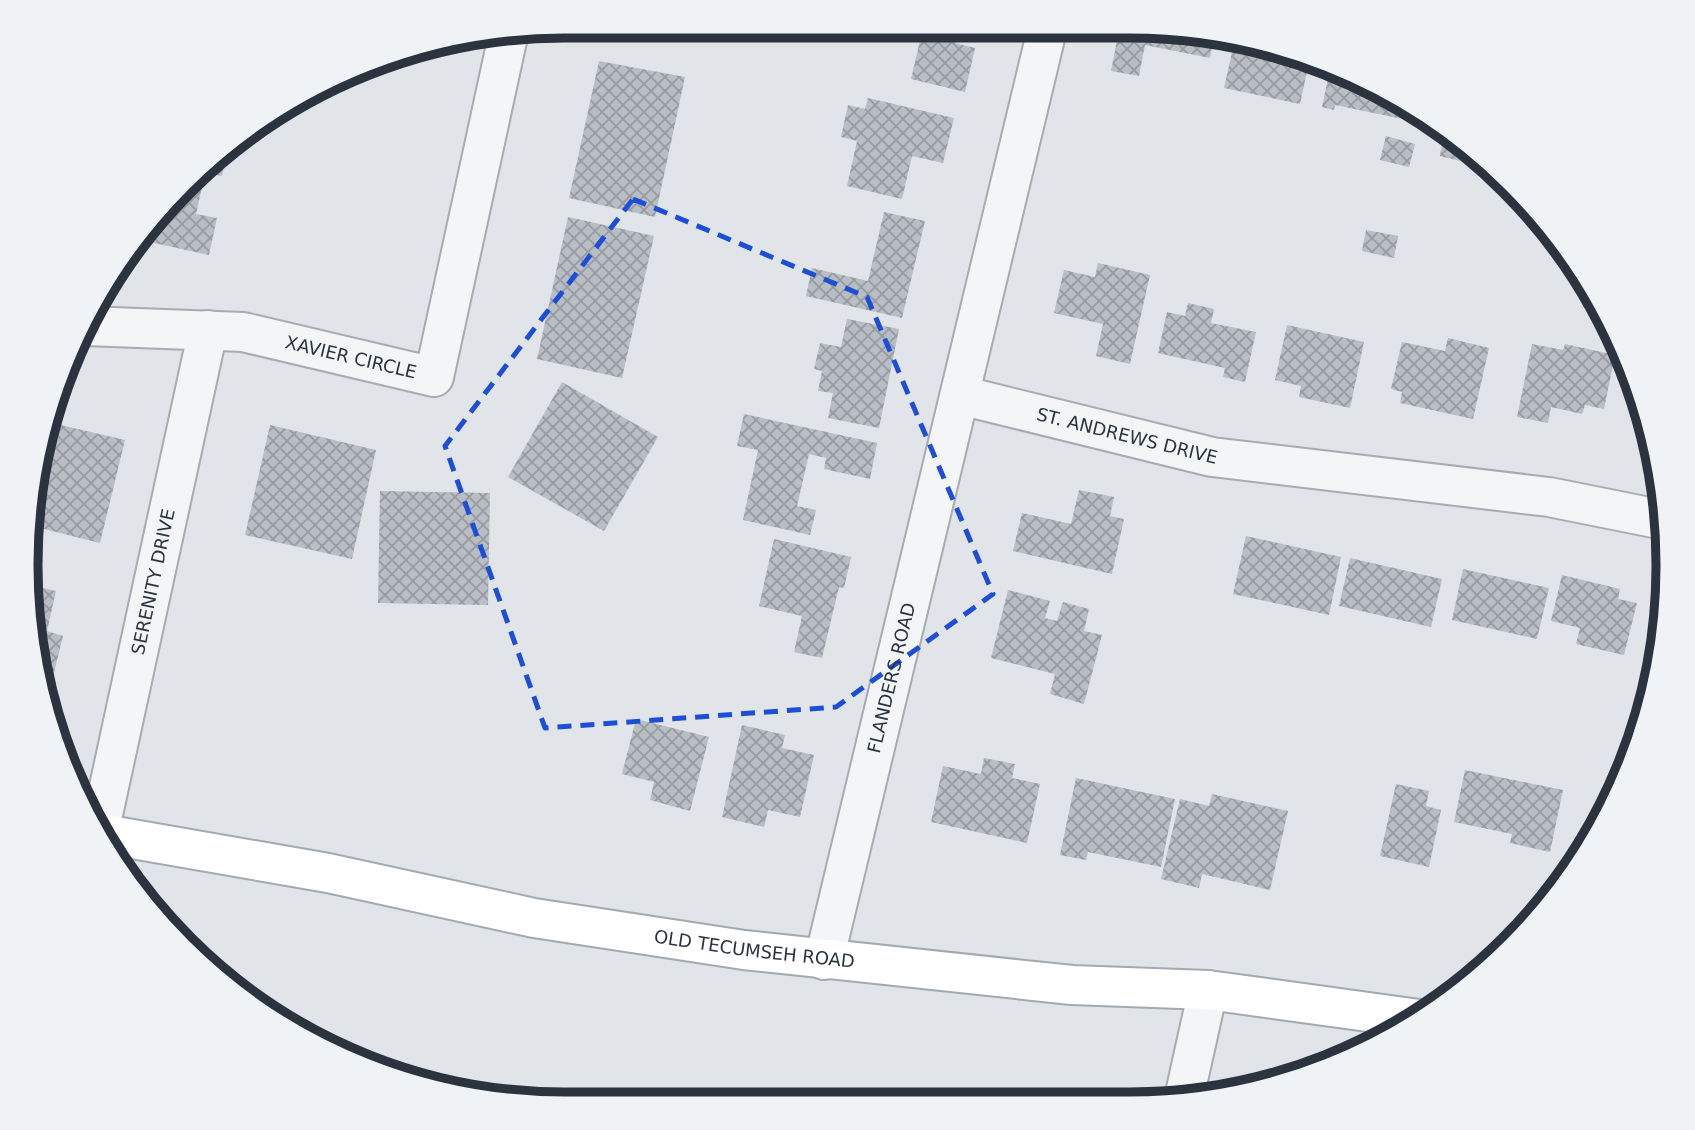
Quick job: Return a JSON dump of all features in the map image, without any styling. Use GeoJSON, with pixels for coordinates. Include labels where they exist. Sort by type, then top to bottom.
{"type":"FeatureCollection","features":[{"type":"Feature","properties":{"kind":"main road","name":"OLD TECUMSEH ROAD"},"geometry":{"type":"LineString","coordinates":[[114,836],[328,873],[534,918],[824,960],[1072,985],[1208,990],[1401,1016]]}},
{"type":"Feature","properties":{"kind":"street"},"geometry":{"type":"LineString","coordinates":[[960,396],[1044,38]]}},
{"type":"Feature","properties":{"kind":"street","name":"XAVIER CIRCLE"},"geometry":{"type":"LineString","coordinates":[[96,326],[243,332],[434,377],[507,42]]}},
{"type":"Feature","properties":{"kind":"street","name":"SERENITY DRIVE"},"geometry":{"type":"LineString","coordinates":[[102,815],[208,330]]}},
{"type":"Feature","properties":{"kind":"street","name":"ST. ANDREWS DRIVE"},"geometry":{"type":"LineString","coordinates":[[960,396],[1212,457],[1549,497],[1654,518]]}},
{"type":"Feature","properties":{"kind":"street","name":"FLANDERS ROAD"},"geometry":{"type":"LineString","coordinates":[[824,960],[960,396]]}},
{"type":"Feature","properties":{"kind":"street"},"geometry":{"type":"LineString","coordinates":[[1186,1088],[1208,990]]}},
{"type":"Feature","properties":{"kind":"highlighted area"},"geometry":{"type":"Polygon","coordinates":[[[633,199],[867,297],[993,594],[836,707],[545,728],[445,446],[633,199]]]}},
{"type":"Feature","properties":{"kind":"building"},"geometry":{"type":"Polygon","coordinates":[[[921,38],[956,38],[955,43],[975,48],[965,92],[911,79],[921,38]]]}},
{"type":"Feature","properties":{"kind":"building"},"geometry":{"type":"Polygon","coordinates":[[[1117,38],[1212,45],[1210,58],[1145,45],[1139,76],[1111,71],[1117,38]]]}},
{"type":"Feature","properties":{"kind":"building"},"geometry":{"type":"Polygon","coordinates":[[[1233,49],[1307,69],[1300,104],[1224,88],[1233,49]]]}},
{"type":"Feature","properties":{"kind":"building"},"geometry":{"type":"Polygon","coordinates":[[[599,61],[685,77],[655,217],[569,198],[599,61]]]}},
{"type":"Feature","properties":{"kind":"building"},"geometry":{"type":"Polygon","coordinates":[[[1328,78],[1363,93],[1413,121],[1335,105],[1334,110],[1322,107],[1328,78]]]}},
{"type":"Feature","properties":{"kind":"building"},"geometry":{"type":"Polygon","coordinates":[[[868,98],[954,118],[943,163],[912,156],[902,199],[847,186],[857,141],[841,137],[848,105],[865,109],[868,98]]]}},
{"type":"Feature","properties":{"kind":"building"},"geometry":{"type":"Polygon","coordinates":[[[1386,136],[1415,144],[1409,167],[1380,160],[1386,136]]]}},
{"type":"Feature","properties":{"kind":"building"},"geometry":{"type":"Polygon","coordinates":[[[1443,141],[1468,163],[1440,156],[1443,141]]]}},
{"type":"Feature","properties":{"kind":"building"},"geometry":{"type":"Polygon","coordinates":[[[225,163],[222,176],[213,174],[225,163]]]}},
{"type":"Feature","properties":{"kind":"building"},"geometry":{"type":"Polygon","coordinates":[[[203,184],[196,214],[217,218],[209,255],[149,242],[203,184]]]}},
{"type":"Feature","properties":{"kind":"building"},"geometry":{"type":"Polygon","coordinates":[[[884,212],[925,221],[902,318],[806,296],[812,268],[868,281],[884,212]]]}},
{"type":"Feature","properties":{"kind":"building"},"geometry":{"type":"Polygon","coordinates":[[[568,217],[654,236],[622,378],[537,359],[568,217]]]}},
{"type":"Feature","properties":{"kind":"building"},"geometry":{"type":"Polygon","coordinates":[[[1366,230],[1398,236],[1394,258],[1362,251],[1366,230]]]}},
{"type":"Feature","properties":{"kind":"building"},"geometry":{"type":"Polygon","coordinates":[[[1098,263],[1150,275],[1130,364],[1096,356],[1103,324],[1054,313],[1064,270],[1095,277],[1098,263]]]}},
{"type":"Feature","properties":{"kind":"building"},"geometry":{"type":"Polygon","coordinates":[[[1188,303],[1214,309],[1211,323],[1256,332],[1245,382],[1223,377],[1225,368],[1158,353],[1167,312],[1185,316],[1188,303]]]}},
{"type":"Feature","properties":{"kind":"building"},"geometry":{"type":"Polygon","coordinates":[[[847,319],[899,329],[879,428],[828,418],[833,393],[818,391],[822,371],[814,369],[820,343],[841,347],[847,319]]]}},
{"type":"Feature","properties":{"kind":"building"},"geometry":{"type":"Polygon","coordinates":[[[1287,325],[1364,342],[1350,408],[1299,397],[1301,386],[1275,380],[1287,325]]]}},
{"type":"Feature","properties":{"kind":"building"},"geometry":{"type":"Polygon","coordinates":[[[1448,338],[1489,348],[1473,419],[1400,403],[1402,392],[1391,389],[1402,342],[1445,351],[1448,338]]]}},
{"type":"Feature","properties":{"kind":"building"},"geometry":{"type":"Polygon","coordinates":[[[1532,344],[1563,350],[1565,344],[1612,354],[1614,360],[1604,409],[1585,405],[1582,414],[1551,407],[1548,423],[1517,417],[1532,344]]]}},
{"type":"Feature","properties":{"kind":"building"},"geometry":{"type":"Polygon","coordinates":[[[562,382],[658,437],[604,531],[508,477],[562,382]]]}},
{"type":"Feature","properties":{"kind":"building"},"geometry":{"type":"Polygon","coordinates":[[[744,414],[877,443],[870,479],[824,469],[826,458],[809,454],[797,506],[816,510],[810,535],[743,520],[758,450],[737,446],[744,414]]]}},
{"type":"Feature","properties":{"kind":"building"},"geometry":{"type":"Polygon","coordinates":[[[57,424],[125,440],[100,543],[40,528],[43,496],[57,424]]]}},
{"type":"Feature","properties":{"kind":"building"},"geometry":{"type":"Polygon","coordinates":[[[270,425],[376,450],[352,559],[245,535],[270,425]]]}},
{"type":"Feature","properties":{"kind":"building"},"geometry":{"type":"Polygon","coordinates":[[[1079,490],[1114,497],[1110,516],[1124,519],[1112,574],[1013,551],[1022,513],[1071,524],[1079,490]]]}},
{"type":"Feature","properties":{"kind":"building"},"geometry":{"type":"Polygon","coordinates":[[[380,491],[490,493],[488,605],[378,603],[380,491]]]}},
{"type":"Feature","properties":{"kind":"building"},"geometry":{"type":"Polygon","coordinates":[[[1246,536],[1341,557],[1329,615],[1233,594],[1246,536]]]}},
{"type":"Feature","properties":{"kind":"building"},"geometry":{"type":"Polygon","coordinates":[[[774,539],[851,557],[844,588],[839,587],[822,658],[794,652],[802,616],[759,606],[774,539]]]}},
{"type":"Feature","properties":{"kind":"building"},"geometry":{"type":"Polygon","coordinates":[[[1350,558],[1442,579],[1431,627],[1339,606],[1350,558]]]}},
{"type":"Feature","properties":{"kind":"building"},"geometry":{"type":"Polygon","coordinates":[[[1463,569],[1549,588],[1537,639],[1452,620],[1463,569]]]}},
{"type":"Feature","properties":{"kind":"building"},"geometry":{"type":"Polygon","coordinates":[[[1562,575],[1620,589],[1618,599],[1637,603],[1624,655],[1576,644],[1580,628],[1551,621],[1562,575]]]}},
{"type":"Feature","properties":{"kind":"building"},"geometry":{"type":"Polygon","coordinates":[[[39,587],[56,591],[47,631],[63,636],[52,681],[43,634],[39,587]]]}},
{"type":"Feature","properties":{"kind":"building"},"geometry":{"type":"Polygon","coordinates":[[[1008,590],[1050,601],[1045,618],[1057,621],[1063,602],[1089,609],[1084,631],[1102,635],[1084,704],[1050,694],[1055,674],[991,658],[1008,590]]]}},
{"type":"Feature","properties":{"kind":"building"},"geometry":{"type":"Polygon","coordinates":[[[636,719],[709,737],[690,811],[650,800],[654,782],[622,774],[636,719]]]}},
{"type":"Feature","properties":{"kind":"building"},"geometry":{"type":"Polygon","coordinates":[[[742,725],[785,735],[782,748],[814,755],[800,817],[768,810],[764,827],[722,817],[742,725]]]}},
{"type":"Feature","properties":{"kind":"building"},"geometry":{"type":"Polygon","coordinates":[[[984,758],[1015,764],[1012,778],[1040,784],[1027,843],[931,822],[943,766],[981,774],[984,758]]]}},
{"type":"Feature","properties":{"kind":"building"},"geometry":{"type":"Polygon","coordinates":[[[1465,770],[1563,790],[1550,852],[1510,843],[1512,834],[1454,822],[1465,770]]]}},
{"type":"Feature","properties":{"kind":"building"},"geometry":{"type":"Polygon","coordinates":[[[1076,778],[1175,799],[1161,867],[1088,852],[1086,860],[1060,855],[1076,778]]]}},
{"type":"Feature","properties":{"kind":"building"},"geometry":{"type":"Polygon","coordinates":[[[1396,784],[1429,791],[1426,806],[1441,810],[1429,867],[1380,856],[1396,784]]]}},
{"type":"Feature","properties":{"kind":"building"},"geometry":{"type":"Polygon","coordinates":[[[1212,794],[1288,811],[1270,890],[1202,874],[1199,888],[1161,879],[1180,799],[1209,806],[1212,794]]]}}]}
